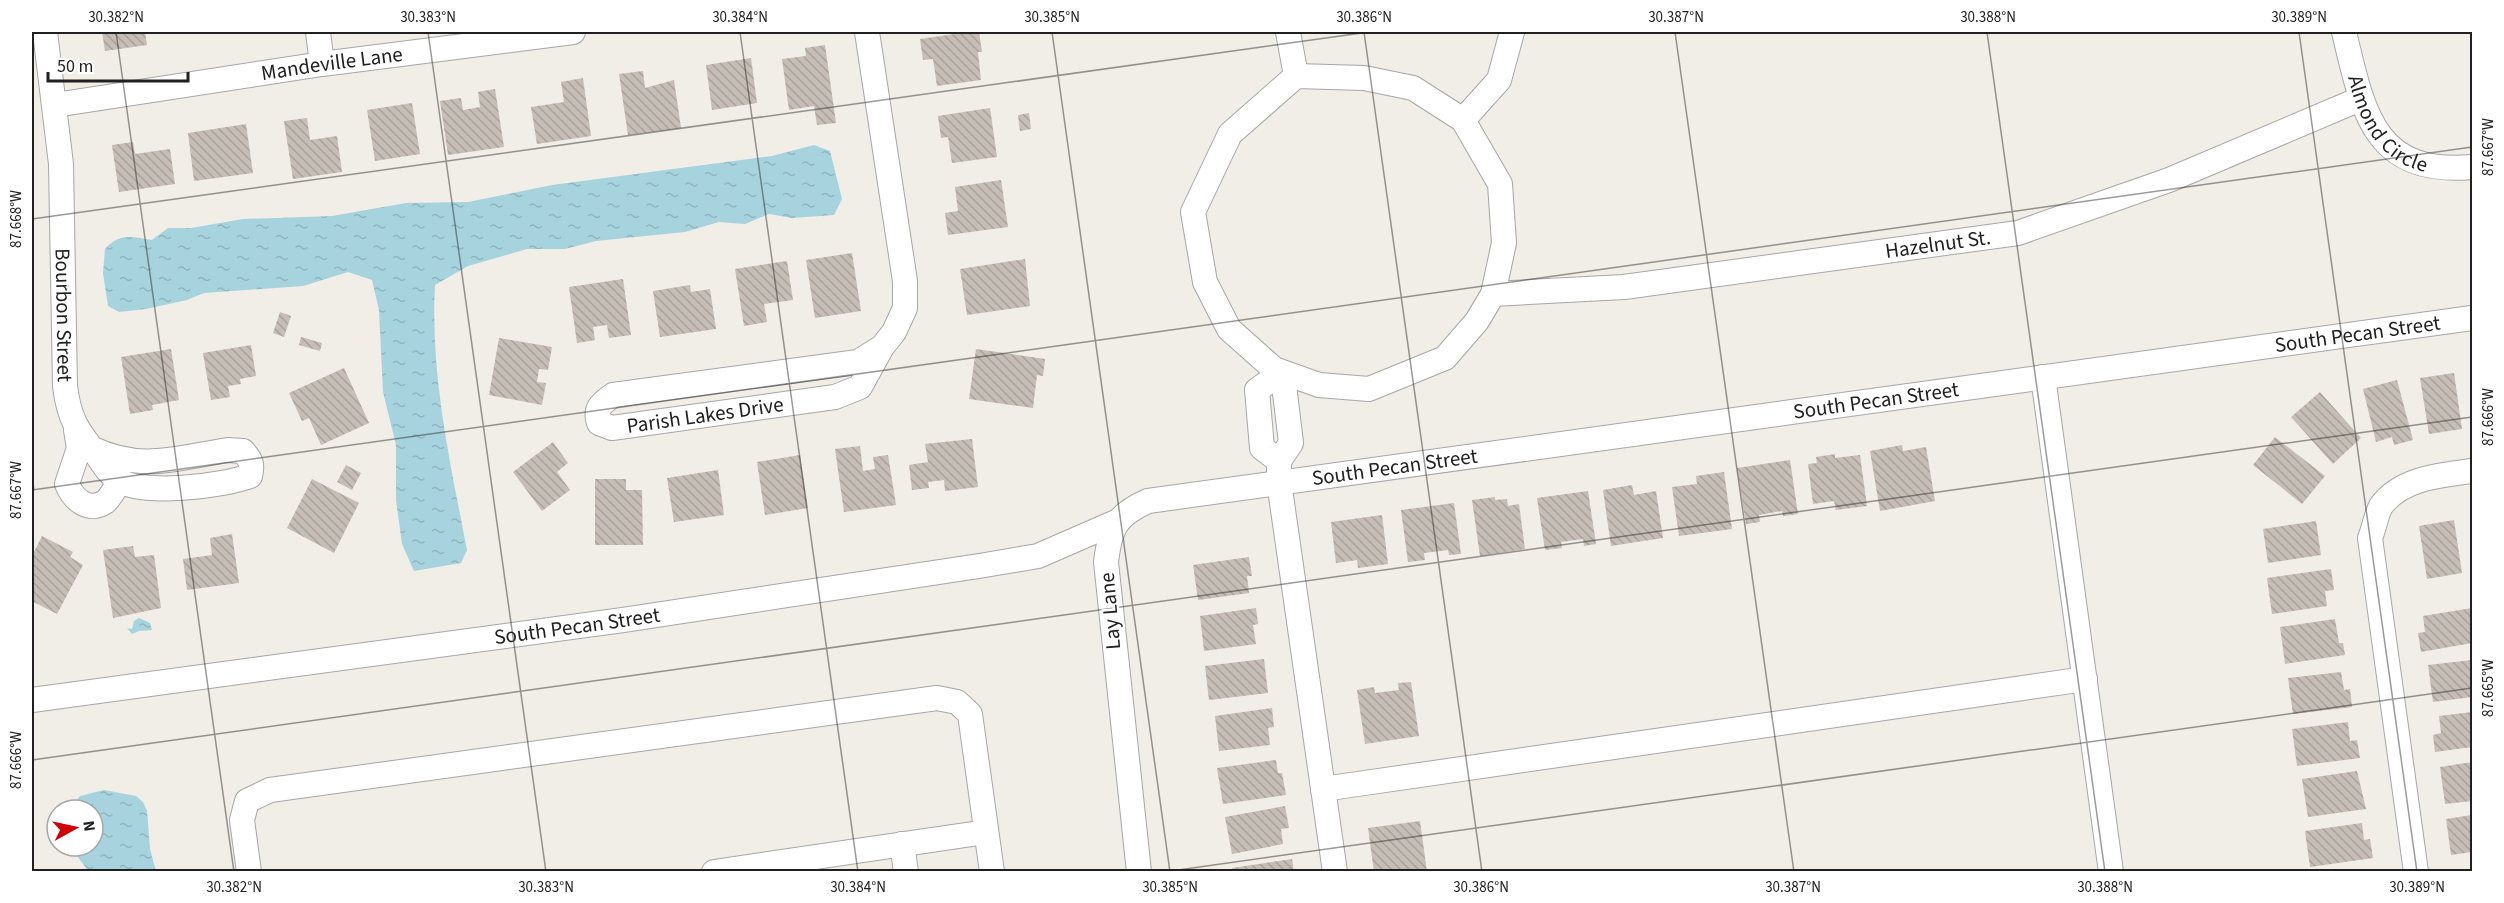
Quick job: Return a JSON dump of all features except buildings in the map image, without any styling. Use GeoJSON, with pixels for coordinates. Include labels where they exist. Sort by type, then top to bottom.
{"type":"FeatureCollection","features":[{"type":"Feature","properties":{"kind":"street","name":"Bourbon Street"},"geometry":{"type":"LineString","coordinates":[[45,32],[61,164],[65,386],[68,410],[83,439],[119,481]]}},
{"type":"Feature","properties":{"kind":"street"},"geometry":{"type":"LineString","coordinates":[[318,32],[322,64]]}},
{"type":"Feature","properties":{"kind":"street","name":"Mandeville Lane"},"geometry":{"type":"LineString","coordinates":[[55,105],[322,64],[573,32]]}},
{"type":"Feature","properties":{"kind":"street","name":"Parish Lakes Drive"},"geometry":{"type":"LineString","coordinates":[[867,32],[905,281],[905,308],[894,332],[882,347],[860,387],[836,397],[612,428],[599,423],[596,415],[600,404],[613,395],[858,362],[882,347]]}},
{"type":"Feature","properties":{"kind":"street"},"geometry":{"type":"LineString","coordinates":[[1288,32],[1296,76]]}},
{"type":"Feature","properties":{"kind":"street"},"geometry":{"type":"LineString","coordinates":[[1463,120],[1499,80],[1513,32]]}},
{"type":"Feature","properties":{"kind":"street","name":"Almond Circle"},"geometry":{"type":"LineString","coordinates":[[2344,32],[2360,99],[2380,136],[2400,157],[2445,170],[2472,167]]}},
{"type":"Feature","properties":{"kind":"street"},"geometry":{"type":"LineString","coordinates":[[1274,374],[1319,385],[1369,389],[1445,358],[1477,321],[1493,294],[1504,243],[1500,183],[1463,120],[1413,88],[1364,78],[1296,76],[1230,134],[1193,212],[1205,282],[1229,329],[1284,385],[1291,443],[1279,472],[1335,872]]}},
{"type":"Feature","properties":{"kind":"street","name":"Hazelnut St."},"geometry":{"type":"LineString","coordinates":[[1493,294],[1624,287],[2018,233],[2169,180],[2360,99]]}},
{"type":"Feature","properties":{"kind":"street","name":"South Pecan Street"},"geometry":{"type":"LineString","coordinates":[[1279,472],[2043,377],[2472,318]]}},
{"type":"Feature","properties":{"kind":"street"},"geometry":{"type":"LineString","coordinates":[[2043,377],[2111,872]]}},
{"type":"Feature","properties":{"kind":"street"},"geometry":{"type":"LineString","coordinates":[[83,439],[111,458],[139,463],[228,450],[243,451],[250,459],[252,468],[250,476],[236,481],[168,489],[119,481],[105,502],[99,504],[81,503],[72,496],[67,484],[83,439]]}},
{"type":"Feature","properties":{"kind":"street"},"geometry":{"type":"LineString","coordinates":[[2416,872],[2370,538],[2381,507],[2402,486],[2472,471]]}},
{"type":"Feature","properties":{"kind":"street"},"geometry":{"type":"LineString","coordinates":[[1116,522],[1129,509],[1148,501],[1279,472]]}},
{"type":"Feature","properties":{"kind":"street","name":"South Pecan Street"},"geometry":{"type":"LineString","coordinates":[[32,699],[622,620],[979,566],[1038,556],[1116,522]]}},
{"type":"Feature","properties":{"kind":"street","name":"Lay Lane"},"geometry":{"type":"LineString","coordinates":[[1116,522],[1106,562],[1114,656],[1139,872]]}},
{"type":"Feature","properties":{"kind":"street"},"geometry":{"type":"LineString","coordinates":[[1323,789],[2085,679]]}},
{"type":"Feature","properties":{"kind":"street"},"geometry":{"type":"LineString","coordinates":[[249,872],[242,820],[247,801],[270,790],[937,698],[957,702],[970,714],[992,872]]}},
{"type":"Feature","properties":{"kind":"street"},"geometry":{"type":"LineString","coordinates":[[714,872],[986,832]]}},
{"type":"Feature","properties":{"kind":"street"},"geometry":{"type":"LineString","coordinates":[[902,844],[906,872]]}},
{"type":"Feature","properties":{"kind":"water"},"geometry":{"type":"Polygon","coordinates":[[[814,145],[830,151],[842,199],[834,215],[792,218],[769,214],[745,224],[719,222],[685,232],[596,241],[565,249],[527,249],[468,266],[435,285],[434,319],[438,385],[467,550],[461,563],[414,571],[402,544],[396,500],[396,445],[383,392],[379,310],[372,280],[348,272],[303,286],[204,293],[187,300],[146,309],[119,312],[108,306],[103,273],[105,249],[121,238],[152,240],[168,228],[191,228],[243,219],[332,216],[406,203],[468,202],[552,185],[772,156],[814,145]]]}},
{"type":"Feature","properties":{"kind":"water"},"geometry":{"type":"Polygon","coordinates":[[[139,618],[150,623],[152,630],[132,634],[127,628],[132,629],[134,621],[139,618]]]}},
{"type":"Feature","properties":{"kind":"water"},"geometry":{"type":"Polygon","coordinates":[[[104,790],[136,796],[143,802],[147,811],[150,849],[156,871],[88,871],[79,858],[105,858],[105,798],[79,798],[104,790]]]}}]}
